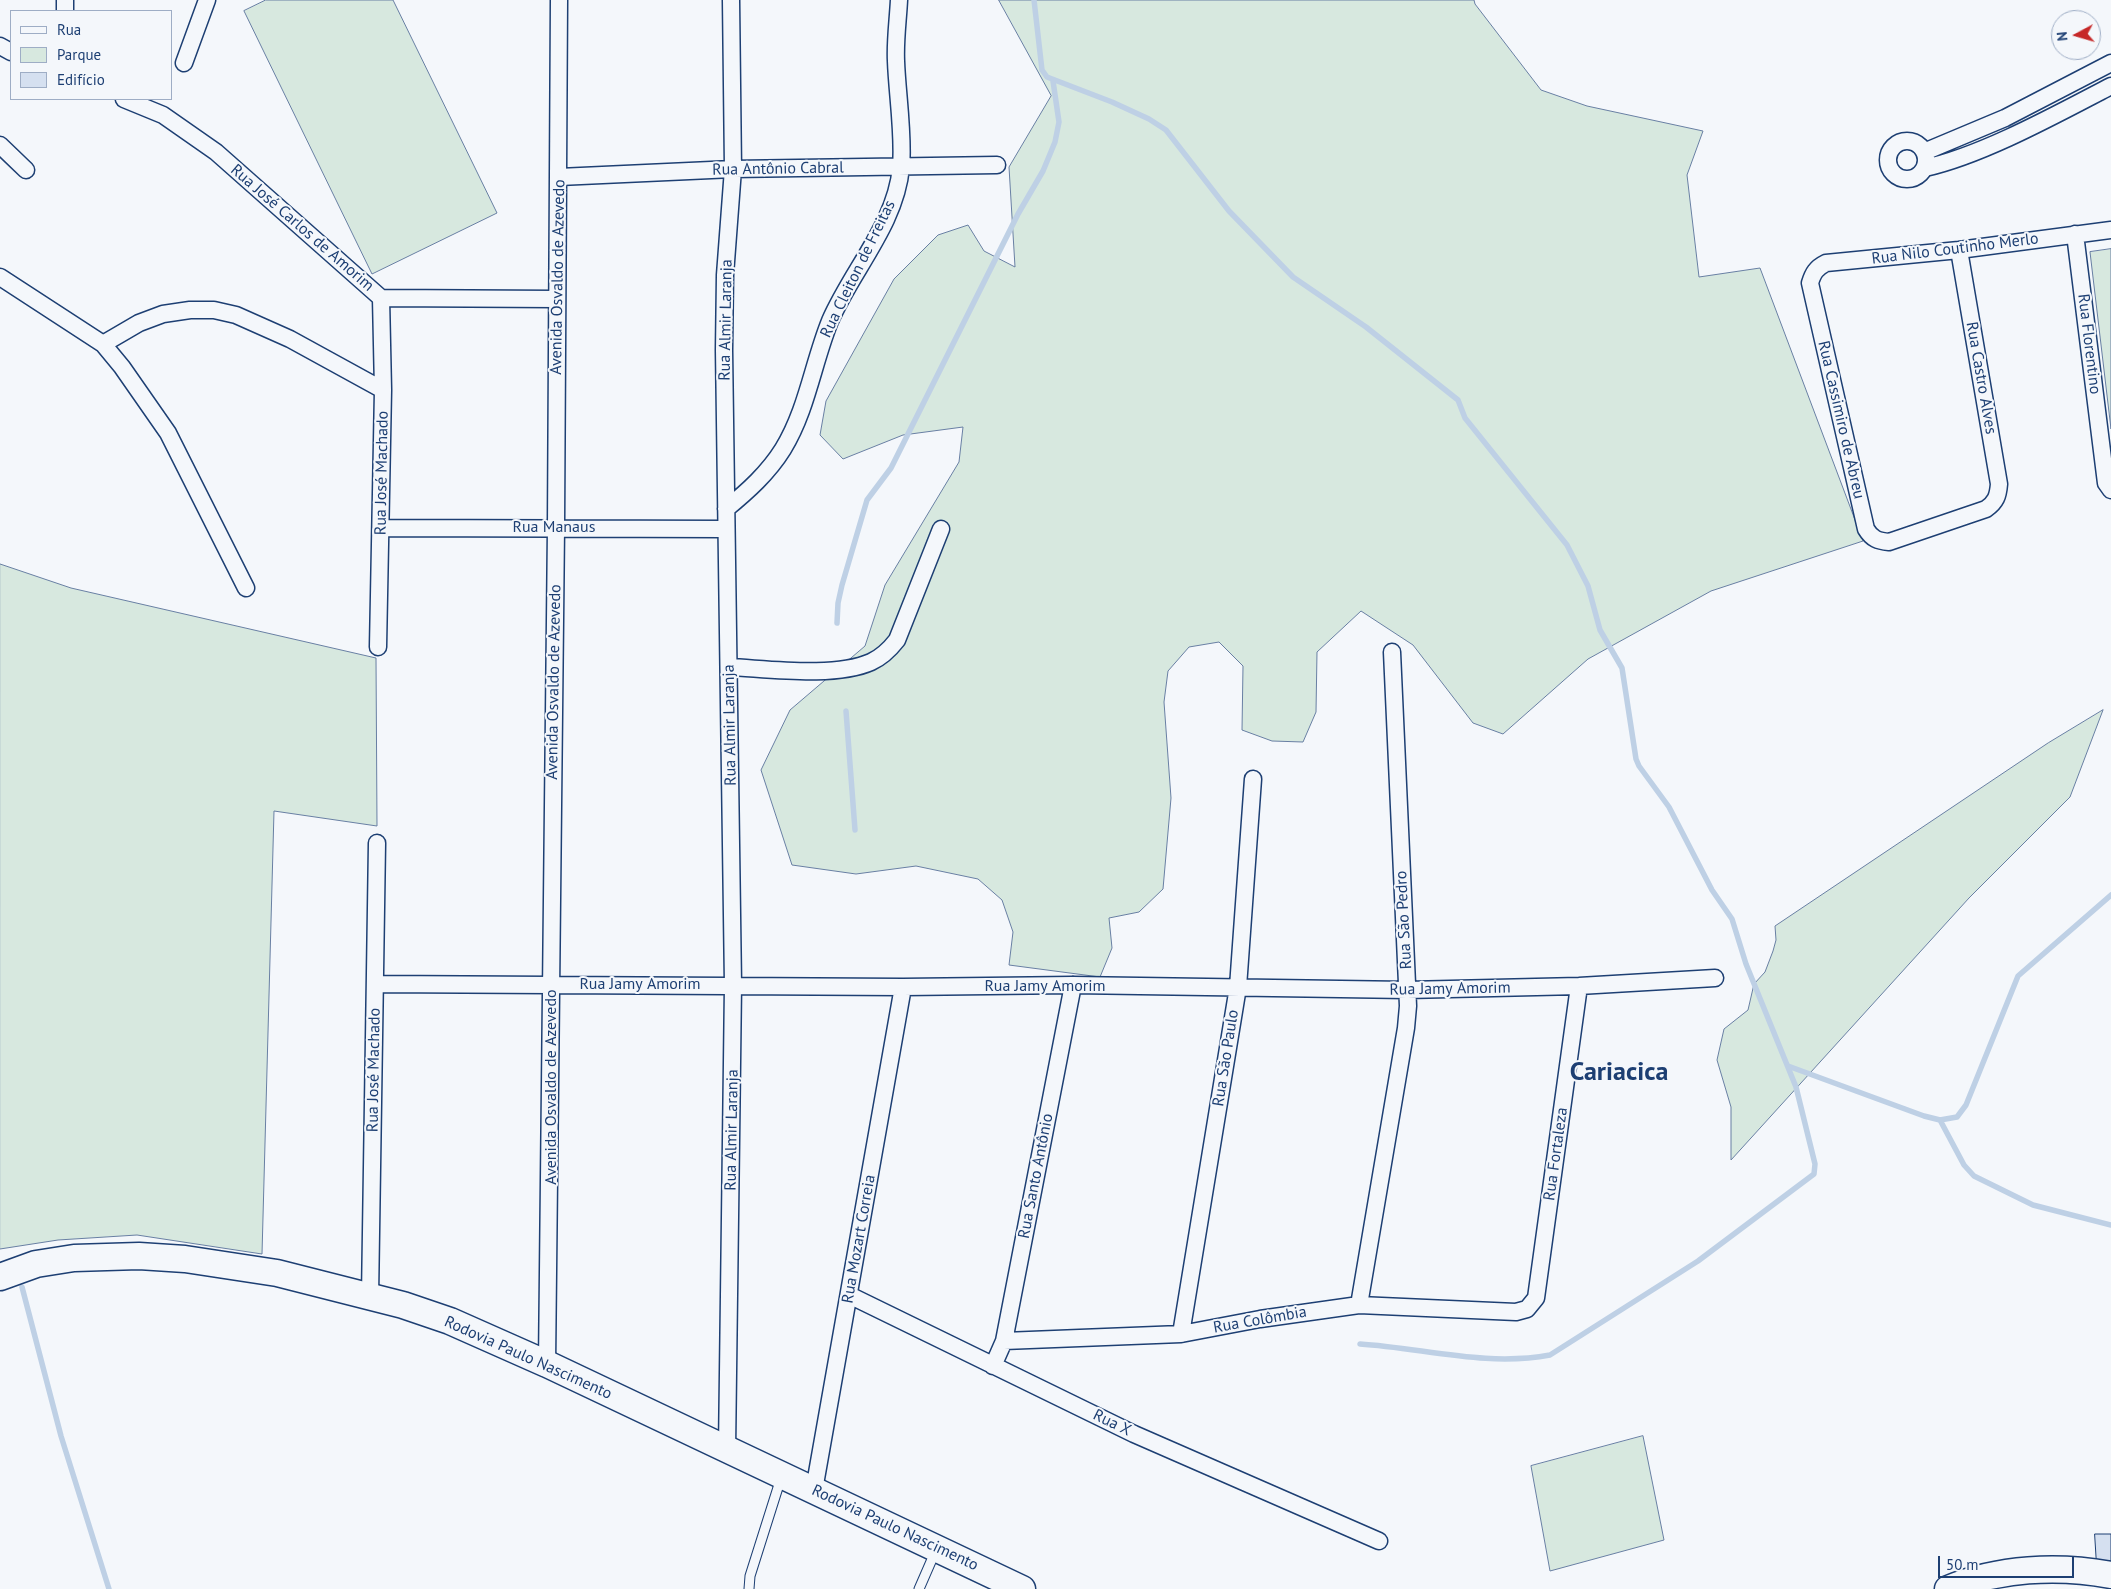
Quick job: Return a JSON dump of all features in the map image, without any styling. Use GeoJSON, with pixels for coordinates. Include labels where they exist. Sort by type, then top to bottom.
{"type":"FeatureCollection","features":[{"type":"Feature","properties":{"kind":"main road","name":"Rodovia Paulo Nascimento"},"geometry":{"type":"LineString","coordinates":[[0,1277],[36,1264],[74,1258],[139,1256],[185,1259],[277,1273],[370,1297],[450,1321],[547,1364],[1022,1589]]}},
{"type":"Feature","properties":{"kind":"main road"},"geometry":{"type":"LineString","coordinates":[[1948,1589],[1977,1578],[2020,1572],[2064,1569],[2111,1575]]}},
{"type":"Feature","properties":{"kind":"street"},"geometry":{"type":"LineString","coordinates":[[184,63],[207,0]]}},
{"type":"Feature","properties":{"kind":"street","name":"Avenida Osvaldo de Azevedo"},"geometry":{"type":"LineString","coordinates":[[547,1364],[552,984],[551,901],[556,527],[559,0]]}},
{"type":"Feature","properties":{"kind":"street","name":"Rua Almir Laranja"},"geometry":{"type":"LineString","coordinates":[[727,1450],[733,985],[730,667],[724,350],[725,276],[733,169],[731,0]]}},
{"type":"Feature","properties":{"kind":"street","name":"Rua Cleiton de Freitas"},"geometry":{"type":"LineString","coordinates":[[726,509],[755,485],[784,448],[799,417],[831,320],[888,213],[901,167],[896,58],[899,0]]}},
{"type":"Feature","properties":{"kind":"street"},"geometry":{"type":"LineString","coordinates":[[1924,152],[2005,118],[2111,63]]}},
{"type":"Feature","properties":{"kind":"street"},"geometry":{"type":"LineString","coordinates":[[2073,83],[2084,100]]}},
{"type":"Feature","properties":{"kind":"street"},"geometry":{"type":"LineString","coordinates":[[1925,168],[1953,160],[2111,86]]}},
{"type":"Feature","properties":{"kind":"street","name":"Rua José Carlos de Amorim"},"geometry":{"type":"LineString","coordinates":[[126,100],[163,115],[216,152],[381,298],[557,299]]}},
{"type":"Feature","properties":{"kind":"street"},"geometry":{"type":"LineString","coordinates":[[1903,142],[1919,145],[1924,152],[1925,168],[1920,175],[1912,179],[1896,176],[1888,161],[1890,153],[1903,142]]}},
{"type":"Feature","properties":{"kind":"street"},"geometry":{"type":"LineString","coordinates":[[0,145],[26,170]]}},
{"type":"Feature","properties":{"kind":"street","name":"Rua Antônio Cabral"},"geometry":{"type":"LineString","coordinates":[[559,177],[733,169],[997,165]]}},
{"type":"Feature","properties":{"kind":"street","name":"Rua Nilo Coutinho Merlo"},"geometry":{"type":"LineString","coordinates":[[1810,283],[1818,267],[1826,263],[1959,250],[2111,230]]}},
{"type":"Feature","properties":{"kind":"street","name":"Rua Florentino"},"geometry":{"type":"LineString","coordinates":[[2075,234],[2108,487]]}},
{"type":"Feature","properties":{"kind":"street","name":"Rua Castro Alves"},"geometry":{"type":"LineString","coordinates":[[1889,542],[1986,509],[1993,504],[1998,496],[1999,484],[1959,250]]}},
{"type":"Feature","properties":{"kind":"street"},"geometry":{"type":"LineString","coordinates":[[0,277],[103,344],[146,399],[168,433],[246,588]]}},
{"type":"Feature","properties":{"kind":"street","name":"Rua Cassimiro de Abreu"},"geometry":{"type":"LineString","coordinates":[[1810,283],[1866,529],[1875,539],[1889,542]]}},
{"type":"Feature","properties":{"kind":"street","name":"Rua José Machado"},"geometry":{"type":"LineString","coordinates":[[378,647],[383,390],[381,298]]}},
{"type":"Feature","properties":{"kind":"street"},"geometry":{"type":"LineString","coordinates":[[103,344],[138,323],[163,314],[190,310],[214,310],[236,315],[290,339],[383,390]]}},
{"type":"Feature","properties":{"kind":"street","name":"Rua Manaus"},"geometry":{"type":"LineString","coordinates":[[381,528],[556,527],[726,529]]}},
{"type":"Feature","properties":{"kind":"street"},"geometry":{"type":"LineString","coordinates":[[730,667],[837,671],[872,662],[887,652],[897,640],[941,529]]}},
{"type":"Feature","properties":{"kind":"street","name":"Rua São Pedro"},"geometry":{"type":"LineString","coordinates":[[1359,1305],[1406,1028],[1407,990],[1392,652]]}},
{"type":"Feature","properties":{"kind":"street","name":"Rua São Paulo"},"geometry":{"type":"LineString","coordinates":[[1181,1334],[1238,987],[1253,779]]}},
{"type":"Feature","properties":{"kind":"street","name":"Rua José Machado"},"geometry":{"type":"LineString","coordinates":[[370,1297],[378,843]]}},
{"type":"Feature","properties":{"kind":"street","name":"Rua Jamy Amorim"},"geometry":{"type":"LineString","coordinates":[[376,984],[903,987],[1073,985],[1407,990],[1579,986],[1715,978]]}},
{"type":"Feature","properties":{"kind":"street","name":"Rua Santo Antônio"},"geometry":{"type":"LineString","coordinates":[[993,1366],[1004,1341],[1073,985]]}},
{"type":"Feature","properties":{"kind":"street","name":"Rua Fortaleza"},"geometry":{"type":"LineString","coordinates":[[1516,1312],[1526,1309],[1536,1298],[1579,986]]}},
{"type":"Feature","properties":{"kind":"street","name":"Rua Mozart Correia"},"geometry":{"type":"LineString","coordinates":[[814,1490],[903,987]]}},
{"type":"Feature","properties":{"kind":"street","name":"Rua X"},"geometry":{"type":"LineString","coordinates":[[849,1295],[1134,1434],[1379,1541]]}},
{"type":"Feature","properties":{"kind":"street","name":"Rua Colômbia"},"geometry":{"type":"LineString","coordinates":[[1004,1341],[1181,1334],[1260,1319],[1359,1305],[1516,1312]]}},
{"type":"Feature","properties":{"kind":"lane"},"geometry":{"type":"LineString","coordinates":[[749,1589],[750,1576],[782,1475]]}},
{"type":"Feature","properties":{"kind":"lane"},"geometry":{"type":"LineString","coordinates":[[919,1589],[937,1548]]}},
{"type":"Feature","properties":{"kind":"green space"},"geometry":{"type":"Polygon","coordinates":[[[266,0],[393,0],[497,213],[372,274],[244,11],[266,0]]]}},
{"type":"Feature","properties":{"kind":"green space"},"geometry":{"type":"Polygon","coordinates":[[[999,0],[1474,0],[1475,4],[1541,90],[1587,106],[1703,131],[1687,175],[1699,277],[1760,268],[1863,541],[1711,591],[1588,659],[1503,734],[1473,723],[1413,645],[1361,611],[1317,652],[1316,712],[1303,742],[1272,741],[1242,730],[1243,666],[1219,642],[1189,647],[1168,671],[1164,702],[1171,798],[1163,889],[1139,912],[1109,918],[1112,948],[1100,977],[1009,965],[1013,932],[1002,900],[978,879],[916,866],[856,874],[792,865],[761,770],[790,710],[865,646],[885,585],[959,462],[963,427],[903,435],[843,459],[820,435],[826,401],[894,279],[938,235],[968,225],[984,251],[1015,267],[1009,167],[1051,96],[999,0]]]}},
{"type":"Feature","properties":{"kind":"green space"},"geometry":{"type":"Polygon","coordinates":[[[2111,249],[2111,429],[2090,252],[2111,249]]]}},
{"type":"Feature","properties":{"kind":"green space"},"geometry":{"type":"Polygon","coordinates":[[[0,564],[71,588],[376,658],[377,826],[274,811],[262,1254],[137,1235],[58,1240],[0,1249],[0,564]]]}},
{"type":"Feature","properties":{"kind":"green space"},"geometry":{"type":"Polygon","coordinates":[[[2103,710],[2070,797],[1969,898],[1731,1160],[1731,1107],[1717,1060],[1724,1029],[1748,1010],[1754,984],[1765,972],[1776,940],[1775,926],[2048,743],[2103,710]]]}},
{"type":"Feature","properties":{"kind":"green space"},"geometry":{"type":"Polygon","coordinates":[[[1643,1436],[1664,1540],[1550,1571],[1531,1466],[1643,1436]]]}},
{"type":"Feature","properties":{"kind":"building"},"geometry":{"type":"Polygon","coordinates":[[[2095,1534],[2111,1534],[2111,1566],[2097,1566],[2095,1534]]]}},
{"type":"Feature","properties":{"kind":"waterway"},"geometry":{"type":"LineString","coordinates":[[1034,0],[1042,70],[1047,77],[1112,102],[1149,119],[1166,130],[1229,211],[1293,277],[1366,327],[1458,400],[1465,418],[1567,545],[1588,586],[1600,630],[1622,668],[1636,759],[1669,807],[1712,890],[1732,919],[1746,964],[1796,1087],[1815,1164],[1814,1174],[1698,1261],[1550,1355],[1526,1358],[1478,1358],[1360,1344]]}},
{"type":"Feature","properties":{"kind":"waterway"},"geometry":{"type":"LineString","coordinates":[[837,623],[838,603],[842,585],[867,500],[891,468],[1018,214],[1043,171],[1055,142],[1059,122],[1053,81]]}},
{"type":"Feature","properties":{"kind":"waterway"},"geometry":{"type":"LineString","coordinates":[[846,711],[855,830]]}},
{"type":"Feature","properties":{"kind":"waterway"},"geometry":{"type":"LineString","coordinates":[[1788,1066],[1924,1116],[1940,1120],[1957,1117],[1966,1105],[2018,976],[2111,895]]}},
{"type":"Feature","properties":{"kind":"waterway"},"geometry":{"type":"LineString","coordinates":[[1940,1120],[1964,1165],[1974,1176],[2033,1205],[2111,1225]]}},
{"type":"Feature","properties":{"kind":"waterway"},"geometry":{"type":"LineString","coordinates":[[22,1287],[61,1436],[109,1589]]}},
{"type":"Feature","properties":{"kind":"district","name":"Cariacica"},"geometry":{"type":"Point","coordinates":[1619,1073]}}]}
